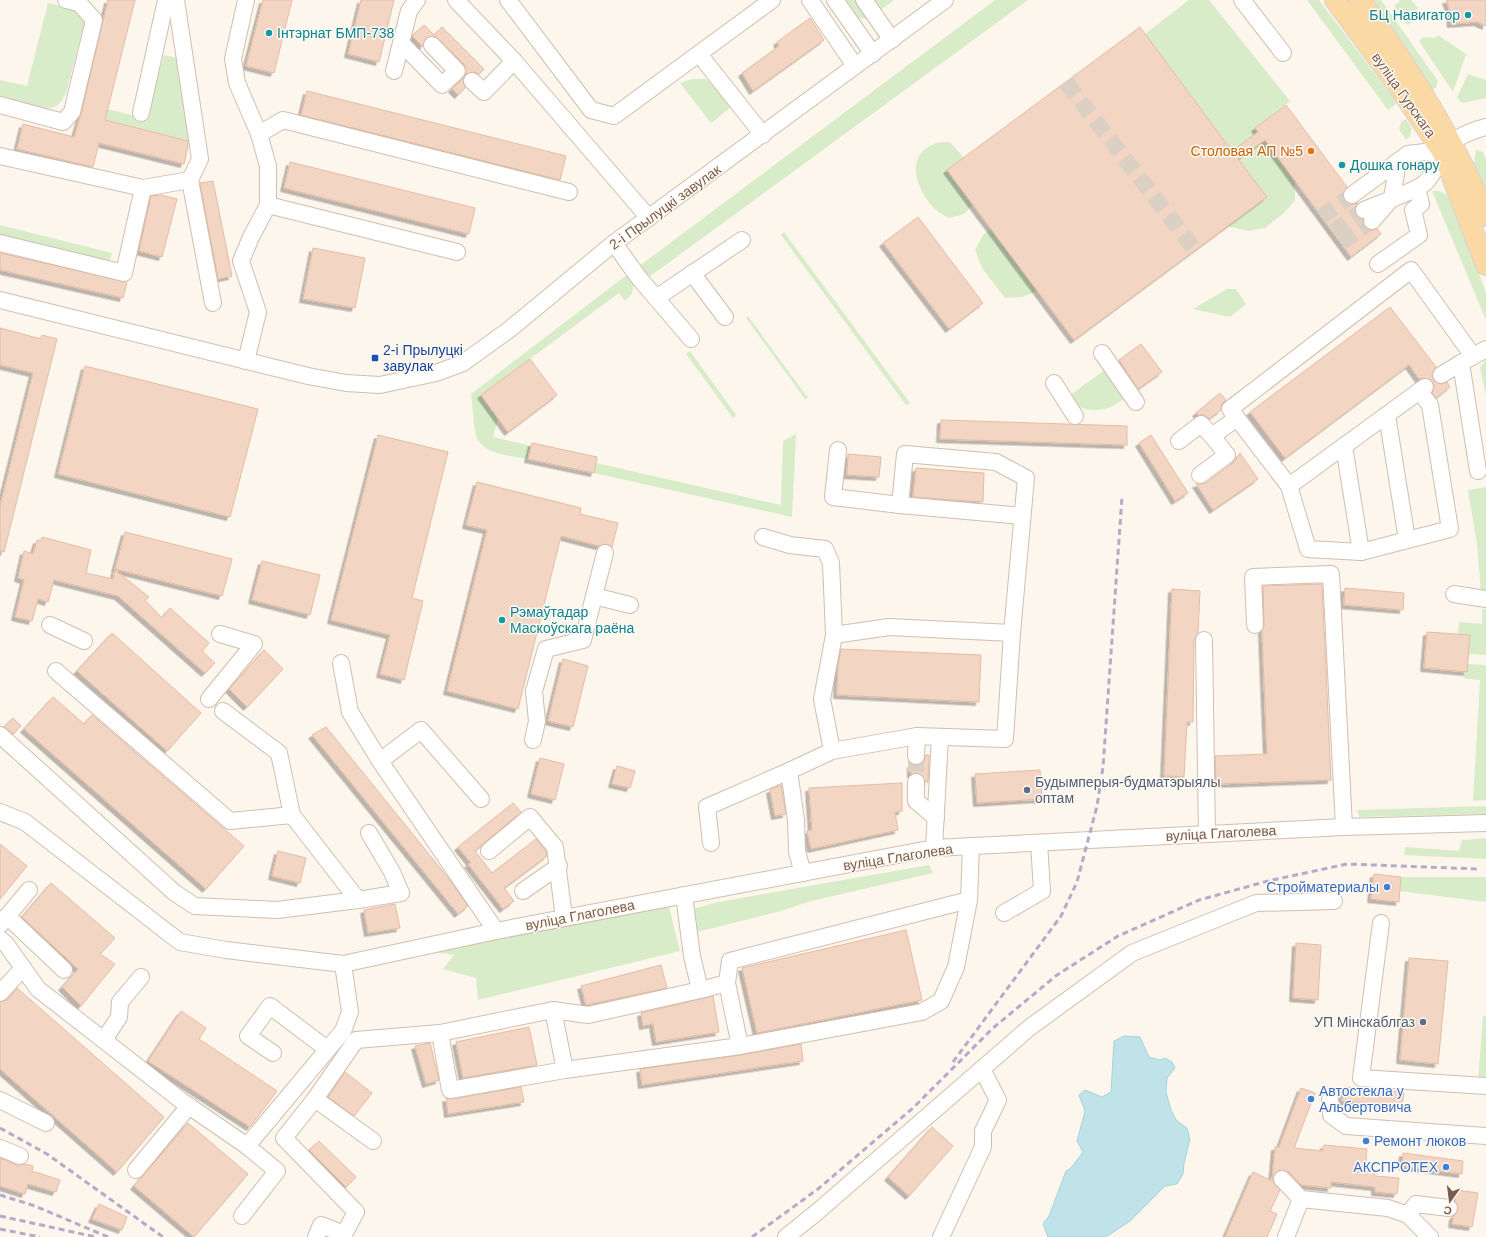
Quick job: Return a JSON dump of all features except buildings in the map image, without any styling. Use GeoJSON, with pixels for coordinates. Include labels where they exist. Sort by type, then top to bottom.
{"type":"FeatureCollection","features":[{"type":"Feature","properties":{"kind":"main road","name":"вуліца Гурскага"},"geometry":{"type":"LineString","coordinates":[[1335,0],[1395,81],[1448,147],[1471,179],[1486,216]]}},
{"type":"Feature","properties":{"kind":"main road","name":"вуліца Гурскага"},"geometry":{"type":"LineString","coordinates":[[1360,0],[1404,65],[1448,147],[1486,265]]}},
{"type":"Feature","properties":{"kind":"street"},"geometry":{"type":"LineString","coordinates":[[141,113],[166,0]]}},
{"type":"Feature","properties":{"kind":"street"},"geometry":{"type":"LineString","coordinates":[[176,0],[200,159],[190,180],[213,303]]}},
{"type":"Feature","properties":{"kind":"street"},"geometry":{"type":"LineString","coordinates":[[246,0],[233,59],[237,83],[259,134],[268,166],[268,205],[250,237],[241,261],[258,312],[246,361]]}},
{"type":"Feature","properties":{"kind":"street"},"geometry":{"type":"LineString","coordinates":[[394,71],[409,11],[417,0]]}},
{"type":"Feature","properties":{"kind":"street"},"geometry":{"type":"LineString","coordinates":[[456,0],[514,61],[649,218]]}},
{"type":"Feature","properties":{"kind":"street"},"geometry":{"type":"LineString","coordinates":[[508,0],[591,110],[614,116],[772,0]]}},
{"type":"Feature","properties":{"kind":"street"},"geometry":{"type":"LineString","coordinates":[[810,0],[855,66]]}},
{"type":"Feature","properties":{"kind":"street"},"geometry":{"type":"LineString","coordinates":[[835,0],[873,54]]}},
{"type":"Feature","properties":{"kind":"street"},"geometry":{"type":"LineString","coordinates":[[864,0],[892,40]]}},
{"type":"Feature","properties":{"kind":"street","name":"2-і Прылуцкі завулак"},"geometry":{"type":"LineString","coordinates":[[0,300],[246,361],[346,383],[380,384],[436,373],[463,363],[510,329],[614,243],[945,0]]}},
{"type":"Feature","properties":{"kind":"street"},"geometry":{"type":"LineString","coordinates":[[1242,0],[1283,53]]}},
{"type":"Feature","properties":{"kind":"street"},"geometry":{"type":"LineString","coordinates":[[0,105],[63,122],[72,112],[94,20],[75,1]]}},
{"type":"Feature","properties":{"kind":"street"},"geometry":{"type":"LineString","coordinates":[[401,44],[442,85],[458,71],[432,45]]}},
{"type":"Feature","properties":{"kind":"street"},"geometry":{"type":"LineString","coordinates":[[699,54],[763,135]]}},
{"type":"Feature","properties":{"kind":"street"},"geometry":{"type":"LineString","coordinates":[[472,81],[484,92],[514,61]]}},
{"type":"Feature","properties":{"kind":"street"},"geometry":{"type":"LineString","coordinates":[[259,134],[282,120],[569,192]]}},
{"type":"Feature","properties":{"kind":"street"},"geometry":{"type":"LineString","coordinates":[[1448,147],[1436,170],[1425,183],[1417,188],[1392,198],[1361,207],[1376,177],[1408,154],[1448,147],[1475,130],[1486,128]]}},
{"type":"Feature","properties":{"kind":"street"},"geometry":{"type":"LineString","coordinates":[[0,156],[144,188],[190,180]]}},
{"type":"Feature","properties":{"kind":"street"},"geometry":{"type":"LineString","coordinates":[[1392,198],[1398,162]]}},
{"type":"Feature","properties":{"kind":"street"},"geometry":{"type":"LineString","coordinates":[[0,243],[124,273],[144,188]]}},
{"type":"Feature","properties":{"kind":"street"},"geometry":{"type":"LineString","coordinates":[[1378,264],[1419,235],[1413,210],[1421,204],[1417,188]]}},
{"type":"Feature","properties":{"kind":"street"},"geometry":{"type":"LineString","coordinates":[[268,205],[457,252]]}},
{"type":"Feature","properties":{"kind":"street"},"geometry":{"type":"LineString","coordinates":[[656,298],[742,240]]}},
{"type":"Feature","properties":{"kind":"street"},"geometry":{"type":"LineString","coordinates":[[614,243],[639,278],[691,339]]}},
{"type":"Feature","properties":{"kind":"street"},"geometry":{"type":"LineString","coordinates":[[1289,486],[1422,389],[1430,405],[1450,529],[1361,552],[1308,549],[1289,486],[1230,409],[1411,270],[1473,356],[1478,471]]}},
{"type":"Feature","properties":{"kind":"street"},"geometry":{"type":"LineString","coordinates":[[692,273],[726,316]]}},
{"type":"Feature","properties":{"kind":"street"},"geometry":{"type":"LineString","coordinates":[[1102,353],[1136,402]]}},
{"type":"Feature","properties":{"kind":"street"},"geometry":{"type":"LineString","coordinates":[[1441,375],[1473,356]]}},
{"type":"Feature","properties":{"kind":"street"},"geometry":{"type":"LineString","coordinates":[[1054,383],[1075,416]]}},
{"type":"Feature","properties":{"kind":"street"},"geometry":{"type":"LineString","coordinates":[[1387,415],[1407,540]]}},
{"type":"Feature","properties":{"kind":"street"},"geometry":{"type":"LineString","coordinates":[[1212,436],[1237,418]]}},
{"type":"Feature","properties":{"kind":"street"},"geometry":{"type":"LineString","coordinates":[[1179,441],[1201,424],[1227,455],[1200,475]]}},
{"type":"Feature","properties":{"kind":"street"},"geometry":{"type":"LineString","coordinates":[[1344,446],[1361,552]]}},
{"type":"Feature","properties":{"kind":"street"},"geometry":{"type":"LineString","coordinates":[[838,450],[833,497],[900,505],[1022,516]]}},
{"type":"Feature","properties":{"kind":"street"},"geometry":{"type":"LineString","coordinates":[[711,843],[707,807],[832,751],[917,736],[1005,739],[1012,633],[1026,478],[996,462],[905,454],[900,505]]}},
{"type":"Feature","properties":{"kind":"street"},"geometry":{"type":"LineString","coordinates":[[763,537],[790,545],[825,549],[831,563],[834,635],[822,699],[832,751]]}},
{"type":"Feature","properties":{"kind":"street"},"geometry":{"type":"LineString","coordinates":[[533,740],[537,721],[534,691],[546,649],[583,640],[605,552]]}},
{"type":"Feature","properties":{"kind":"street"},"geometry":{"type":"LineString","coordinates":[[1255,625],[1253,577],[1331,574],[1344,827]]}},
{"type":"Feature","properties":{"kind":"street"},"geometry":{"type":"LineString","coordinates":[[1454,594],[1486,598]]}},
{"type":"Feature","properties":{"kind":"street"},"geometry":{"type":"LineString","coordinates":[[594,596],[630,605]]}},
{"type":"Feature","properties":{"kind":"street"},"geometry":{"type":"LineString","coordinates":[[50,625],[84,641]]}},
{"type":"Feature","properties":{"kind":"street"},"geometry":{"type":"LineString","coordinates":[[834,635],[889,627],[1012,633]]}},
{"type":"Feature","properties":{"kind":"street"},"geometry":{"type":"LineString","coordinates":[[208,699],[254,644],[220,634]]}},
{"type":"Feature","properties":{"kind":"street"},"geometry":{"type":"LineString","coordinates":[[1204,640],[1207,834]]}},
{"type":"Feature","properties":{"kind":"street"},"geometry":{"type":"LineString","coordinates":[[341,663],[350,712],[380,761],[496,931]]}},
{"type":"Feature","properties":{"kind":"street"},"geometry":{"type":"LineString","coordinates":[[56,671],[230,821],[292,815]]}},
{"type":"Feature","properties":{"kind":"street"},"geometry":{"type":"LineString","coordinates":[[222,711],[279,753],[292,815],[358,900]]}},
{"type":"Feature","properties":{"kind":"street"},"geometry":{"type":"LineString","coordinates":[[380,761],[421,730],[481,799]]}},
{"type":"Feature","properties":{"kind":"street"},"geometry":{"type":"LineString","coordinates":[[0,735],[175,893],[195,906],[277,910],[401,893],[392,872],[369,833]]}},
{"type":"Feature","properties":{"kind":"street"},"geometry":{"type":"LineString","coordinates":[[916,756],[917,736]]}},
{"type":"Feature","properties":{"kind":"street"},"geometry":{"type":"LineString","coordinates":[[934,848],[940,737]]}},
{"type":"Feature","properties":{"kind":"street"},"geometry":{"type":"LineString","coordinates":[[789,771],[796,820],[797,852],[803,873]]}},
{"type":"Feature","properties":{"kind":"street"},"geometry":{"type":"LineString","coordinates":[[916,782],[916,801],[936,818]]}},
{"type":"Feature","properties":{"kind":"street","name":"вуліца Глаголева"},"geometry":{"type":"LineString","coordinates":[[0,812],[24,822],[180,942],[226,950],[344,964],[496,931],[934,848],[1344,827],[1486,823]]}},
{"type":"Feature","properties":{"kind":"street"},"geometry":{"type":"LineString","coordinates":[[489,851],[530,817],[555,847],[559,866],[564,918]]}},
{"type":"Feature","properties":{"kind":"street"},"geometry":{"type":"LineString","coordinates":[[1004,913],[1042,891],[1039,843]]}},
{"type":"Feature","properties":{"kind":"street"},"geometry":{"type":"LineString","coordinates":[[440,1033],[450,1090],[565,1070],[740,1046],[922,1012],[941,1001],[956,967],[969,900],[971,846]]}},
{"type":"Feature","properties":{"kind":"street"},"geometry":{"type":"LineString","coordinates":[[523,891],[559,866]]}},
{"type":"Feature","properties":{"kind":"street"},"geometry":{"type":"LineString","coordinates":[[29,890],[4,921],[64,970]]}},
{"type":"Feature","properties":{"kind":"street"},"geometry":{"type":"LineString","coordinates":[[684,895],[692,956],[700,990]]}},
{"type":"Feature","properties":{"kind":"street"},"geometry":{"type":"LineString","coordinates":[[740,1046],[728,983],[730,961],[969,900]]}},
{"type":"Feature","properties":{"kind":"street"},"geometry":{"type":"LineString","coordinates":[[786,1237],[817,1212],[1029,1028],[1132,953],[1256,903],[1334,901]]}},
{"type":"Feature","properties":{"kind":"street"},"geometry":{"type":"LineString","coordinates":[[1381,923],[1361,1078],[1486,1086]]}},
{"type":"Feature","properties":{"kind":"street"},"geometry":{"type":"LineString","coordinates":[[0,939],[6,944],[38,989],[189,1106],[247,1146],[277,1171],[242,1216]]}},
{"type":"Feature","properties":{"kind":"street"},"geometry":{"type":"LineString","coordinates":[[247,1146],[343,1031],[350,1012],[344,964]]}},
{"type":"Feature","properties":{"kind":"street"},"geometry":{"type":"LineString","coordinates":[[0,993],[23,968]]}},
{"type":"Feature","properties":{"kind":"street"},"geometry":{"type":"LineString","coordinates":[[104,1040],[119,1018],[120,1002],[141,977]]}},
{"type":"Feature","properties":{"kind":"street"},"geometry":{"type":"LineString","coordinates":[[316,1237],[321,1225],[344,1234],[356,1212],[284,1138],[315,1099],[356,1040],[440,1033],[552,1010],[588,1015],[728,983]]}},
{"type":"Feature","properties":{"kind":"street"},"geometry":{"type":"LineString","coordinates":[[273,1053],[248,1036],[270,1006],[328,1049]]}},
{"type":"Feature","properties":{"kind":"street"},"geometry":{"type":"LineString","coordinates":[[552,1010],[565,1070]]}},
{"type":"Feature","properties":{"kind":"street"},"geometry":{"type":"LineString","coordinates":[[941,1237],[983,1147],[983,1131],[998,1100],[982,1069]]}},
{"type":"Feature","properties":{"kind":"street"},"geometry":{"type":"LineString","coordinates":[[315,1099],[372,1141]]}},
{"type":"Feature","properties":{"kind":"street"},"geometry":{"type":"LineString","coordinates":[[0,1100],[46,1123]]}},
{"type":"Feature","properties":{"kind":"street"},"geometry":{"type":"LineString","coordinates":[[1330,1100],[1331,1115],[1346,1126],[1486,1136]]}},
{"type":"Feature","properties":{"kind":"street"},"geometry":{"type":"LineString","coordinates":[[136,1170],[189,1106]]}},
{"type":"Feature","properties":{"kind":"street"},"geometry":{"type":"LineString","coordinates":[[0,1148],[20,1156]]}},
{"type":"Feature","properties":{"kind":"street"},"geometry":{"type":"LineString","coordinates":[[1282,1179],[1301,1200],[1388,1208],[1408,1215],[1430,1237]]}},
{"type":"Feature","properties":{"kind":"street"},"geometry":{"type":"LineString","coordinates":[[1286,1237],[1301,1200]]}},
{"type":"Feature","properties":{"kind":"street"},"geometry":{"type":"LineString","coordinates":[[1408,1215],[1416,1204],[1449,1208]]}},
{"type":"Feature","properties":{"kind":"green space"},"geometry":{"type":"Polygon","coordinates":[[[894,0],[869,19],[856,18],[845,1],[894,0]]]}},
{"type":"Feature","properties":{"kind":"green space"},"geometry":{"type":"Polygon","coordinates":[[[995,0],[1028,0],[649,277],[638,267],[995,0]]]}},
{"type":"Feature","properties":{"kind":"green space"},"geometry":{"type":"Polygon","coordinates":[[[1189,0],[1209,0],[1290,101],[1255,128],[1258,132],[1232,151],[1145,34],[1189,0]]]}},
{"type":"Feature","properties":{"kind":"green space"},"geometry":{"type":"Polygon","coordinates":[[[1307,0],[1319,0],[1397,103],[1388,110],[1307,0]]]}},
{"type":"Feature","properties":{"kind":"green space"},"geometry":{"type":"Polygon","coordinates":[[[1369,0],[1381,0],[1438,81],[1436,88],[1432,89],[1369,0]]]}},
{"type":"Feature","properties":{"kind":"green space"},"geometry":{"type":"Polygon","coordinates":[[[1401,0],[1411,0],[1418,8],[1413,15],[1413,21],[1408,25],[1394,6],[1401,0]]]}},
{"type":"Feature","properties":{"kind":"green space"},"geometry":{"type":"Polygon","coordinates":[[[48,3],[79,10],[84,15],[84,24],[65,95],[58,105],[48,108],[27,106],[0,98],[0,80],[27,86],[48,3]]]}},
{"type":"Feature","properties":{"kind":"green space"},"geometry":{"type":"Polygon","coordinates":[[[1438,35],[1466,54],[1453,92],[1419,41],[1423,37],[1435,38],[1438,35]]]}},
{"type":"Feature","properties":{"kind":"green space"},"geometry":{"type":"Polygon","coordinates":[[[164,55],[177,58],[189,141],[105,120],[108,109],[146,119],[164,55]]]}},
{"type":"Feature","properties":{"kind":"green space"},"geometry":{"type":"Polygon","coordinates":[[[1468,74],[1486,80],[1486,98],[1462,103],[1457,97],[1468,74]]]}},
{"type":"Feature","properties":{"kind":"green space"},"geometry":{"type":"Polygon","coordinates":[[[692,79],[706,79],[717,89],[731,107],[711,123],[680,83],[692,79]]]}},
{"type":"Feature","properties":{"kind":"green space"},"geometry":{"type":"Polygon","coordinates":[[[1406,119],[1412,129],[1410,136],[1406,140],[1399,129],[1401,122],[1406,119]]]}},
{"type":"Feature","properties":{"kind":"green space"},"geometry":{"type":"Polygon","coordinates":[[[1265,140],[1295,181],[1295,200],[1284,213],[1265,228],[1248,231],[1227,226],[1267,197],[1238,159],[1265,140]]]}},
{"type":"Feature","properties":{"kind":"green space"},"geometry":{"type":"Polygon","coordinates":[[[950,142],[964,158],[973,205],[964,214],[949,218],[935,209],[923,193],[916,175],[916,165],[924,150],[936,143],[950,142]]]}},
{"type":"Feature","properties":{"kind":"green space"},"geometry":{"type":"Polygon","coordinates":[[[1476,150],[1483,152],[1486,160],[1486,194],[1474,163],[1476,150]]]}},
{"type":"Feature","properties":{"kind":"green space"},"geometry":{"type":"Polygon","coordinates":[[[1432,191],[1439,191],[1447,195],[1465,233],[1486,293],[1486,320],[1432,191]]]}},
{"type":"Feature","properties":{"kind":"green space"},"geometry":{"type":"Polygon","coordinates":[[[0,225],[112,253],[110,260],[97,266],[0,241],[0,225]]]}},
{"type":"Feature","properties":{"kind":"green space"},"geometry":{"type":"Polygon","coordinates":[[[991,229],[1038,291],[1022,297],[1005,298],[982,268],[975,250],[983,235],[991,229]]]}},
{"type":"Feature","properties":{"kind":"green space"},"geometry":{"type":"Polygon","coordinates":[[[784,232],[910,403],[906,405],[781,235],[784,232]]]}},
{"type":"Feature","properties":{"kind":"green space"},"geometry":{"type":"Polygon","coordinates":[[[628,274],[634,282],[632,294],[625,301],[619,293],[481,395],[498,418],[493,437],[531,446],[528,459],[498,453],[484,446],[476,435],[471,394],[628,274]]]}},
{"type":"Feature","properties":{"kind":"green space"},"geometry":{"type":"Polygon","coordinates":[[[1227,289],[1236,289],[1246,304],[1230,317],[1193,309],[1227,289]]]}},
{"type":"Feature","properties":{"kind":"green space"},"geometry":{"type":"Polygon","coordinates":[[[748,316],[808,398],[805,399],[746,318],[748,316]]]}},
{"type":"Feature","properties":{"kind":"green space"},"geometry":{"type":"Polygon","coordinates":[[[690,351],[736,415],[733,418],[686,354],[690,351]]]}},
{"type":"Feature","properties":{"kind":"green space"},"geometry":{"type":"Polygon","coordinates":[[[1486,359],[1486,396],[1480,367],[1486,359]]]}},
{"type":"Feature","properties":{"kind":"green space"},"geometry":{"type":"Polygon","coordinates":[[[1114,363],[1135,391],[1117,404],[1099,410],[1081,408],[1072,401],[1069,396],[1114,363]]]}},
{"type":"Feature","properties":{"kind":"green space"},"geometry":{"type":"Polygon","coordinates":[[[796,434],[792,517],[594,473],[596,463],[781,505],[783,441],[796,434]]]}},
{"type":"Feature","properties":{"kind":"green space"},"geometry":{"type":"Polygon","coordinates":[[[1486,487],[1486,593],[1481,593],[1477,544],[1468,490],[1486,487]]]}},
{"type":"Feature","properties":{"kind":"green space"},"geometry":{"type":"Polygon","coordinates":[[[1482,609],[1486,609],[1486,655],[1468,654],[1458,634],[1459,622],[1482,624],[1482,609]]]}},
{"type":"Feature","properties":{"kind":"green space"},"geometry":{"type":"Polygon","coordinates":[[[1468,664],[1486,665],[1486,800],[1473,801],[1480,680],[1463,678],[1468,664]]]}},
{"type":"Feature","properties":{"kind":"green space"},"geometry":{"type":"Polygon","coordinates":[[[1486,806],[1486,814],[1359,817],[1357,810],[1486,806]]]}},
{"type":"Feature","properties":{"kind":"green space"},"geometry":{"type":"Polygon","coordinates":[[[1486,838],[1486,859],[1404,855],[1405,847],[1459,851],[1462,840],[1486,838]]]}},
{"type":"Feature","properties":{"kind":"green space"},"geometry":{"type":"Polygon","coordinates":[[[929,865],[933,873],[811,901],[781,911],[697,932],[693,909],[718,902],[929,865]]]}},
{"type":"Feature","properties":{"kind":"green space"},"geometry":{"type":"Polygon","coordinates":[[[1401,877],[1486,877],[1486,902],[1400,891],[1401,877]]]}},
{"type":"Feature","properties":{"kind":"green space"},"geometry":{"type":"Polygon","coordinates":[[[668,903],[680,951],[478,1000],[476,978],[443,969],[454,955],[418,950],[668,903]]]}},
{"type":"Feature","properties":{"kind":"green space"},"geometry":{"type":"Polygon","coordinates":[[[1483,1016],[1486,1016],[1486,1082],[1478,1081],[1483,1016]]]}},
{"type":"Feature","properties":{"kind":"water"},"geometry":{"type":"Polygon","coordinates":[[[1124,1036],[1140,1037],[1149,1057],[1160,1060],[1165,1058],[1172,1062],[1175,1068],[1167,1078],[1166,1092],[1171,1110],[1176,1120],[1187,1128],[1190,1139],[1183,1174],[1177,1184],[1165,1186],[1130,1221],[1106,1237],[1048,1237],[1043,1224],[1049,1216],[1066,1171],[1071,1168],[1083,1152],[1077,1141],[1085,1111],[1079,1095],[1085,1090],[1102,1097],[1111,1092],[1114,1041],[1124,1036]]]}},
{"type":"Feature","properties":{"kind":"tunnel"},"geometry":{"type":"LineString","coordinates":[[1066,82],[1195,250]]}},
{"type":"Feature","properties":{"kind":"tunnel"},"geometry":{"type":"LineString","coordinates":[[1321,217],[1352,195]]}},
{"type":"Feature","properties":{"kind":"tunnel"},"geometry":{"type":"LineString","coordinates":[[1333,232],[1364,210]]}},
{"type":"Feature","properties":{"kind":"tunnel"},"geometry":{"type":"LineString","coordinates":[[1341,243],[1372,221]]}},
{"type":"Feature","properties":{"kind":"tunnel"},"geometry":{"type":"LineString","coordinates":[[916,756],[916,782]]}},
{"type":"Feature","properties":{"kind":"railway"},"geometry":{"type":"LineString","coordinates":[[953,1062],[1061,916],[1077,882],[1097,806],[1103,767],[1122,497]]}},
{"type":"Feature","properties":{"kind":"railway"},"geometry":{"type":"LineString","coordinates":[[752,1237],[818,1189],[913,1108],[993,1028],[1057,975],[1118,936],[1199,900],[1268,881],[1347,864],[1480,869]]}},
{"type":"Feature","properties":{"kind":"railway"},"geometry":{"type":"LineString","coordinates":[[0,1128],[47,1154],[163,1237]]}},
{"type":"Feature","properties":{"kind":"railway"},"geometry":{"type":"LineString","coordinates":[[0,1195],[35,1206],[108,1237]]}},
{"type":"Feature","properties":{"kind":"railway"},"geometry":{"type":"LineString","coordinates":[[0,1216],[96,1237]]}},
{"type":"Feature","properties":{"kind":"railway"},"geometry":{"type":"LineString","coordinates":[[0,1229],[40,1237]]}},
{"type":"Feature","properties":{"kind":"place","name":"БЦ Навигатор"},"geometry":{"type":"Point","coordinates":[1468,15]}},
{"type":"Feature","properties":{"kind":"place","name":"Інтэрнат БМП-738"},"geometry":{"type":"Point","coordinates":[269,33]}},
{"type":"Feature","properties":{"kind":"place","name":"Столовая АП №5"},"geometry":{"type":"Point","coordinates":[1311,151]}},
{"type":"Feature","properties":{"kind":"place","name":"Дошка гонару"},"geometry":{"type":"Point","coordinates":[1342,165]}},
{"type":"Feature","properties":{"kind":"place","name":"2-і Прылуцкі завулак"},"geometry":{"type":"Point","coordinates":[375,358]}},
{"type":"Feature","properties":{"kind":"place","name":"Рэмаўтадар Маскоўскага раёна"},"geometry":{"type":"Point","coordinates":[502,620]}},
{"type":"Feature","properties":{"kind":"place","name":"Будымперыя-будматэрыялы оптам"},"geometry":{"type":"Point","coordinates":[1027,790]}},
{"type":"Feature","properties":{"kind":"place","name":"Стройматериалы"},"geometry":{"type":"Point","coordinates":[1387,887]}},
{"type":"Feature","properties":{"kind":"place","name":"УП Мінскаблгаз"},"geometry":{"type":"Point","coordinates":[1423,1022]}},
{"type":"Feature","properties":{"kind":"place","name":"Автостекла у Альбертовича"},"geometry":{"type":"Point","coordinates":[1311,1099]}},
{"type":"Feature","properties":{"kind":"place","name":"Ремонт люков"},"geometry":{"type":"Point","coordinates":[1366,1141]}},
{"type":"Feature","properties":{"kind":"place","name":"АКСПРОТЕХ"},"geometry":{"type":"Point","coordinates":[1446,1167]}}]}
